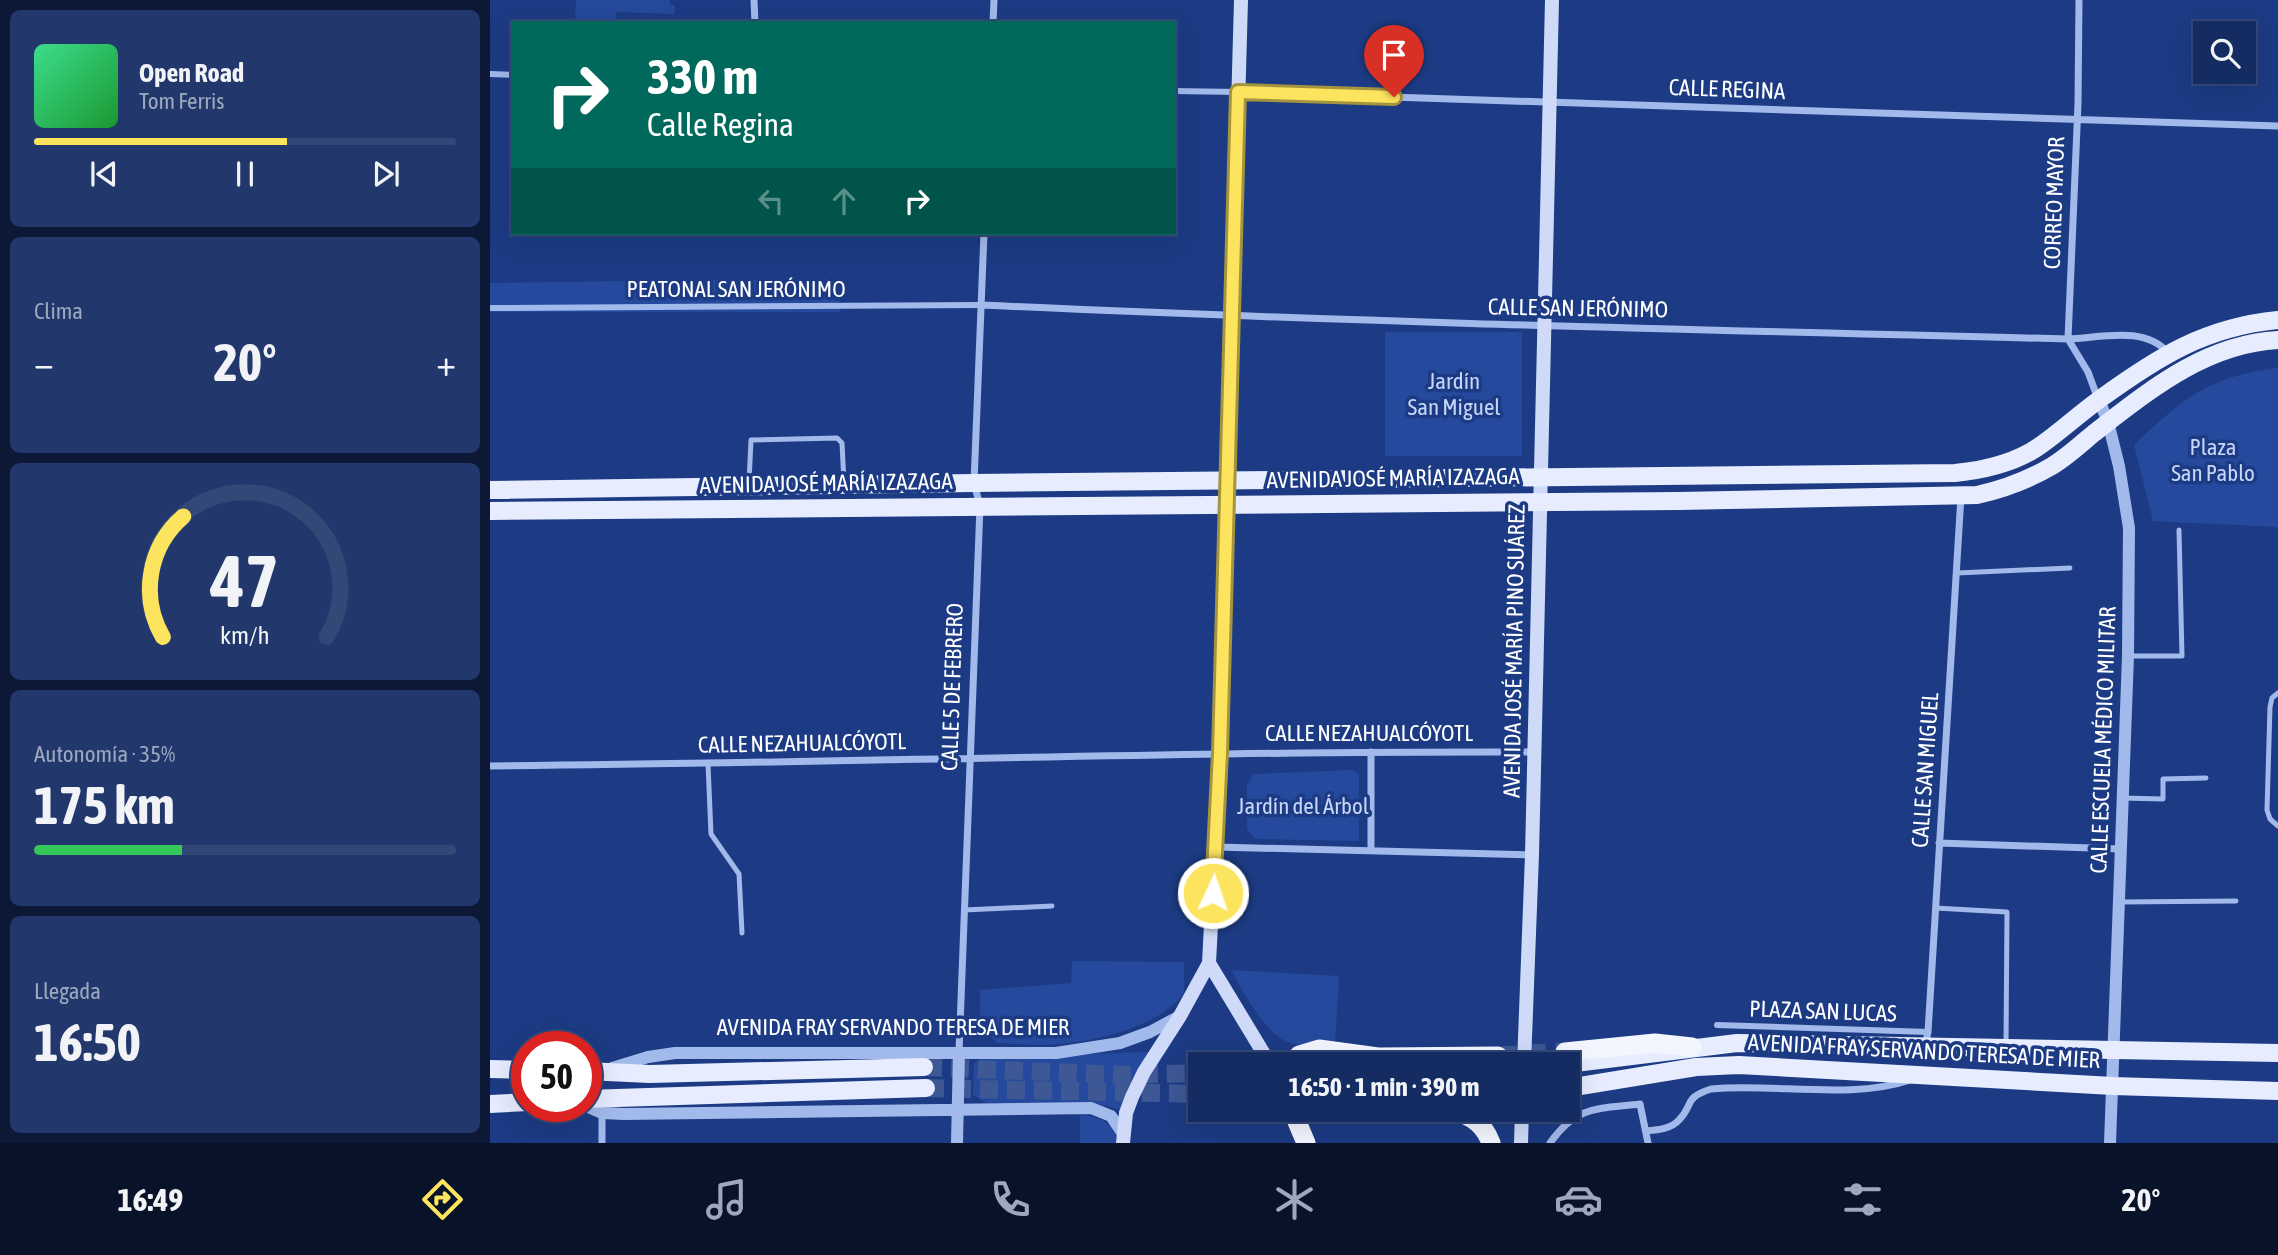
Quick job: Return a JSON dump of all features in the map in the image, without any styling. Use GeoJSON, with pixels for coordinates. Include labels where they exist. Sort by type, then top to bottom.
{"type":"FeatureCollection","features":[{"type":"Feature","properties":{"kind":"highway"},"geometry":{"type":"LineString","coordinates":[[1580,1056],[1655,1043],[1692,1047]]}},
{"type":"Feature","properties":{"kind":"highway"},"geometry":{"type":"LineString","coordinates":[[1308,1052],[1318,1049],[1340,1052]]}},
{"type":"Feature","properties":{"kind":"highway"},"geometry":{"type":"LineString","coordinates":[[1294,1122],[1297,1143]]}},
{"type":"Feature","properties":{"kind":"highway"},"geometry":{"type":"LineString","coordinates":[[1297,1122],[1306,1143]]}},
{"type":"Feature","properties":{"kind":"highway"},"geometry":{"type":"LineString","coordinates":[[1478,1122],[1482,1125],[1491,1143]]}},
{"type":"Feature","properties":{"kind":"main road"},"geometry":{"type":"LineString","coordinates":[[1123,1138],[1132,1097],[1144,1072],[1180,1016],[1209,963],[1220,753],[1241,0]]}},
{"type":"Feature","properties":{"kind":"main road","name":"AVENIDA JOSÉ MARÍA PINO SUÁREZ"},"geometry":{"type":"LineString","coordinates":[[1524,1052],[1535,752],[1552,0]]}},
{"type":"Feature","properties":{"kind":"main road","name":"AVENIDA JOSÉ MARÍA IZAZAGA"},"geometry":{"type":"LineString","coordinates":[[490,490],[1946,474],[2007,462],[2040,446],[2099,400],[2187,342],[2214,332],[2278,320]]}},
{"type":"Feature","properties":{"kind":"main road","name":"AVENIDA JOSÉ MARÍA IZAZAGA"},"geometry":{"type":"LineString","coordinates":[[490,511],[1961,496],[1997,491],[2054,465],[2167,379],[2199,360],[2246,344],[2278,340]]}},
{"type":"Feature","properties":{"kind":"main road"},"geometry":{"type":"LineString","coordinates":[[1209,963],[1263,1052]]}},
{"type":"Feature","properties":{"kind":"main road","name":"AVENIDA FRAY SERVANDO TERESA DE MIER"},"geometry":{"type":"LineString","coordinates":[[1692,1047],[1737,1043],[1926,1039],[2006,1047],[2278,1053]]}},
{"type":"Feature","properties":{"kind":"main road","name":"AVENIDA FRAY SERVANDO TERESA DE MIER"},"geometry":{"type":"LineString","coordinates":[[1580,1086],[1696,1067],[1739,1065],[2113,1086],[2278,1091]]}},
{"type":"Feature","properties":{"kind":"main road","name":"AVENIDA FRAY SERVANDO TERESA DE MIER"},"geometry":{"type":"LineString","coordinates":[[602,1071],[650,1074],[924,1068]]}},
{"type":"Feature","properties":{"kind":"main road"},"geometry":{"type":"LineString","coordinates":[[490,1069],[511,1070]]}},
{"type":"Feature","properties":{"kind":"main road"},"geometry":{"type":"LineString","coordinates":[[602,1098],[926,1088]]}},
{"type":"Feature","properties":{"kind":"main road"},"geometry":{"type":"LineString","coordinates":[[490,1104],[511,1103]]}},
{"type":"Feature","properties":{"kind":"main road"},"geometry":{"type":"LineString","coordinates":[[1521,1143],[1522,1122]]}},
{"type":"Feature","properties":{"kind":"street"},"geometry":{"type":"LineString","coordinates":[[754,0],[755,21]]}},
{"type":"Feature","properties":{"kind":"street"},"geometry":{"type":"LineString","coordinates":[[993,21],[994,0]]}},
{"type":"Feature","properties":{"kind":"street","name":"CORREO MAYOR"},"geometry":{"type":"LineString","coordinates":[[2068,339],[2079,0]]}},
{"type":"Feature","properties":{"kind":"street"},"geometry":{"type":"LineString","coordinates":[[490,74],[511,75]]}},
{"type":"Feature","properties":{"kind":"street","name":"CALLE REGINA"},"geometry":{"type":"LineString","coordinates":[[1176,91],[2278,126]]}},
{"type":"Feature","properties":{"kind":"street","name":"CALLE 5 DE FEBRERO"},"geometry":{"type":"LineString","coordinates":[[957,1143],[956,1112],[980,506],[974,483],[984,235]]}},
{"type":"Feature","properties":{"kind":"street","name":"CALLE SAN JERÓNIMO"},"geometry":{"type":"LineString","coordinates":[[981,305],[1231,317],[1544,326],[2068,339],[2146,337],[2162,346],[2168,353]]}},
{"type":"Feature","properties":{"kind":"street","name":"PEATONAL SAN JERÓNIMO"},"geometry":{"type":"LineString","coordinates":[[490,308],[981,305]]}},
{"type":"Feature","properties":{"kind":"street"},"geometry":{"type":"LineString","coordinates":[[2068,339],[2088,372],[2099,400]]}},
{"type":"Feature","properties":{"kind":"street","name":"CALLE ESCUELA MÉDICO MILITAR"},"geometry":{"type":"LineString","coordinates":[[2099,400],[2108,422],[2119,466],[2129,528],[2128,656],[2110,1143]]}},
{"type":"Feature","properties":{"kind":"street","name":"CALLE SAN MIGUEL"},"geometry":{"type":"LineString","coordinates":[[1926,1039],[1961,496]]}},
{"type":"Feature","properties":{"kind":"street"},"geometry":{"type":"LineString","coordinates":[[1371,751],[1371,851]]}},
{"type":"Feature","properties":{"kind":"street","name":"CALLE NEZAHUALCÓYOTL"},"geometry":{"type":"LineString","coordinates":[[490,766],[1220,753],[1535,752]]}},
{"type":"Feature","properties":{"kind":"street"},"geometry":{"type":"LineString","coordinates":[[1939,843],[2121,849]]}},
{"type":"Feature","properties":{"kind":"street"},"geometry":{"type":"LineString","coordinates":[[1215,847],[1532,855]]}},
{"type":"Feature","properties":{"kind":"street","name":"AVENIDA FRAY SERVANDO TERESA DE MIER"},"geometry":{"type":"LineString","coordinates":[[602,1069],[648,1057],[675,1054],[1056,1053],[1120,1043],[1150,1032],[1180,1016]]}},
{"type":"Feature","properties":{"kind":"street","name":"PLAZA SAN LUCAS"},"geometry":{"type":"LineString","coordinates":[[1717,1025],[1926,1039]]}},
{"type":"Feature","properties":{"kind":"street"},"geometry":{"type":"LineString","coordinates":[[1646,1131],[1667,1128],[1674,1124],[1681,1119],[1692,1098],[1711,1088],[1865,1089],[1894,1086],[1926,1075]]}},
{"type":"Feature","properties":{"kind":"street"},"geometry":{"type":"LineString","coordinates":[[1550,1143],[1563,1125],[1587,1111],[1640,1104],[1648,1143]]}},
{"type":"Feature","properties":{"kind":"street"},"geometry":{"type":"LineString","coordinates":[[602,1143],[603,1113],[956,1112],[1091,1108],[1111,1116],[1123,1138]]}},
{"type":"Feature","properties":{"kind":"lane"},"geometry":{"type":"LineString","coordinates":[[749,487],[751,440],[837,438],[842,443],[844,486]]}},
{"type":"Feature","properties":{"kind":"lane"},"geometry":{"type":"LineString","coordinates":[[2128,656],[2182,656],[2179,530]]}},
{"type":"Feature","properties":{"kind":"lane"},"geometry":{"type":"LineString","coordinates":[[1957,573],[2070,568]]}},
{"type":"Feature","properties":{"kind":"lane"},"geometry":{"type":"LineString","coordinates":[[2278,693],[2272,698],[2270,706],[2267,810],[2270,819],[2278,826]]}},
{"type":"Feature","properties":{"kind":"lane"},"geometry":{"type":"LineString","coordinates":[[709,764],[711,834],[739,874],[742,933]]}},
{"type":"Feature","properties":{"kind":"lane"},"geometry":{"type":"LineString","coordinates":[[2122,798],[2163,799],[2163,779],[2206,778]]}},
{"type":"Feature","properties":{"kind":"lane"},"geometry":{"type":"LineString","coordinates":[[2119,902],[2236,901]]}},
{"type":"Feature","properties":{"kind":"lane"},"geometry":{"type":"LineString","coordinates":[[964,910],[1052,906]]}},
{"type":"Feature","properties":{"kind":"lane"},"geometry":{"type":"LineString","coordinates":[[1936,908],[2007,912],[2006,1047]]}},
{"type":"Feature","properties":{"kind":"green space"},"geometry":{"type":"Polygon","coordinates":[[[576,0],[670,0],[670,5],[675,5],[674,14],[616,12],[615,21],[575,21],[576,0]]]}},
{"type":"Feature","properties":{"kind":"green space"},"geometry":{"type":"Polygon","coordinates":[[[839,278],[840,312],[490,312],[490,283],[839,278]]]}},
{"type":"Feature","properties":{"kind":"green space","name":"Jardín San Miguel"},"geometry":{"type":"Polygon","coordinates":[[[1385,332],[1522,332],[1522,456],[1385,456],[1385,332]]]}},
{"type":"Feature","properties":{"kind":"green space","name":"Plaza San Pablo"},"geometry":{"type":"Polygon","coordinates":[[[2278,368],[2278,527],[2153,521],[2134,445],[2198,392],[2233,377],[2278,368]]]}},
{"type":"Feature","properties":{"kind":"green space","name":"Jardín del Árbol"},"geometry":{"type":"Polygon","coordinates":[[[1353,770],[1359,774],[1359,841],[1255,839],[1247,829],[1247,785],[1253,774],[1353,770]]]}},
{"type":"Feature","properties":{"kind":"green space"},"geometry":{"type":"Polygon","coordinates":[[[1072,961],[1184,962],[1184,993],[1160,1015],[1144,1023],[1108,1036],[1072,1043],[997,1043],[980,1026],[980,990],[1071,983],[1072,961]]]}},
{"type":"Feature","properties":{"kind":"green space"},"geometry":{"type":"Polygon","coordinates":[[[1231,970],[1339,976],[1335,1044],[1295,1044],[1275,1034],[1258,1014],[1231,970]]]}},
{"type":"Feature","properties":{"kind":"green space"},"geometry":{"type":"Polygon","coordinates":[[[1150,1052],[1121,1110],[1094,1103],[986,1103],[973,1095],[974,1064],[982,1057],[1150,1052]]]}},
{"type":"Feature","properties":{"kind":"green space"},"geometry":{"type":"Polygon","coordinates":[[[1080,1115],[1105,1122],[1113,1130],[1117,1143],[1080,1143],[1080,1115]]]}},
{"type":"Feature","properties":{"kind":"tunnel"},"geometry":{"type":"LineString","coordinates":[[924,1067],[1124,1075],[1188,1073]]}},
{"type":"Feature","properties":{"kind":"tunnel"},"geometry":{"type":"LineString","coordinates":[[926,1088],[1188,1094]]}},
{"type":"Feature","properties":{"kind":"route"},"geometry":{"type":"LineString","coordinates":[[1213,893],[1220,753],[1218,734],[1238,92],[1394,97]]}}]}
